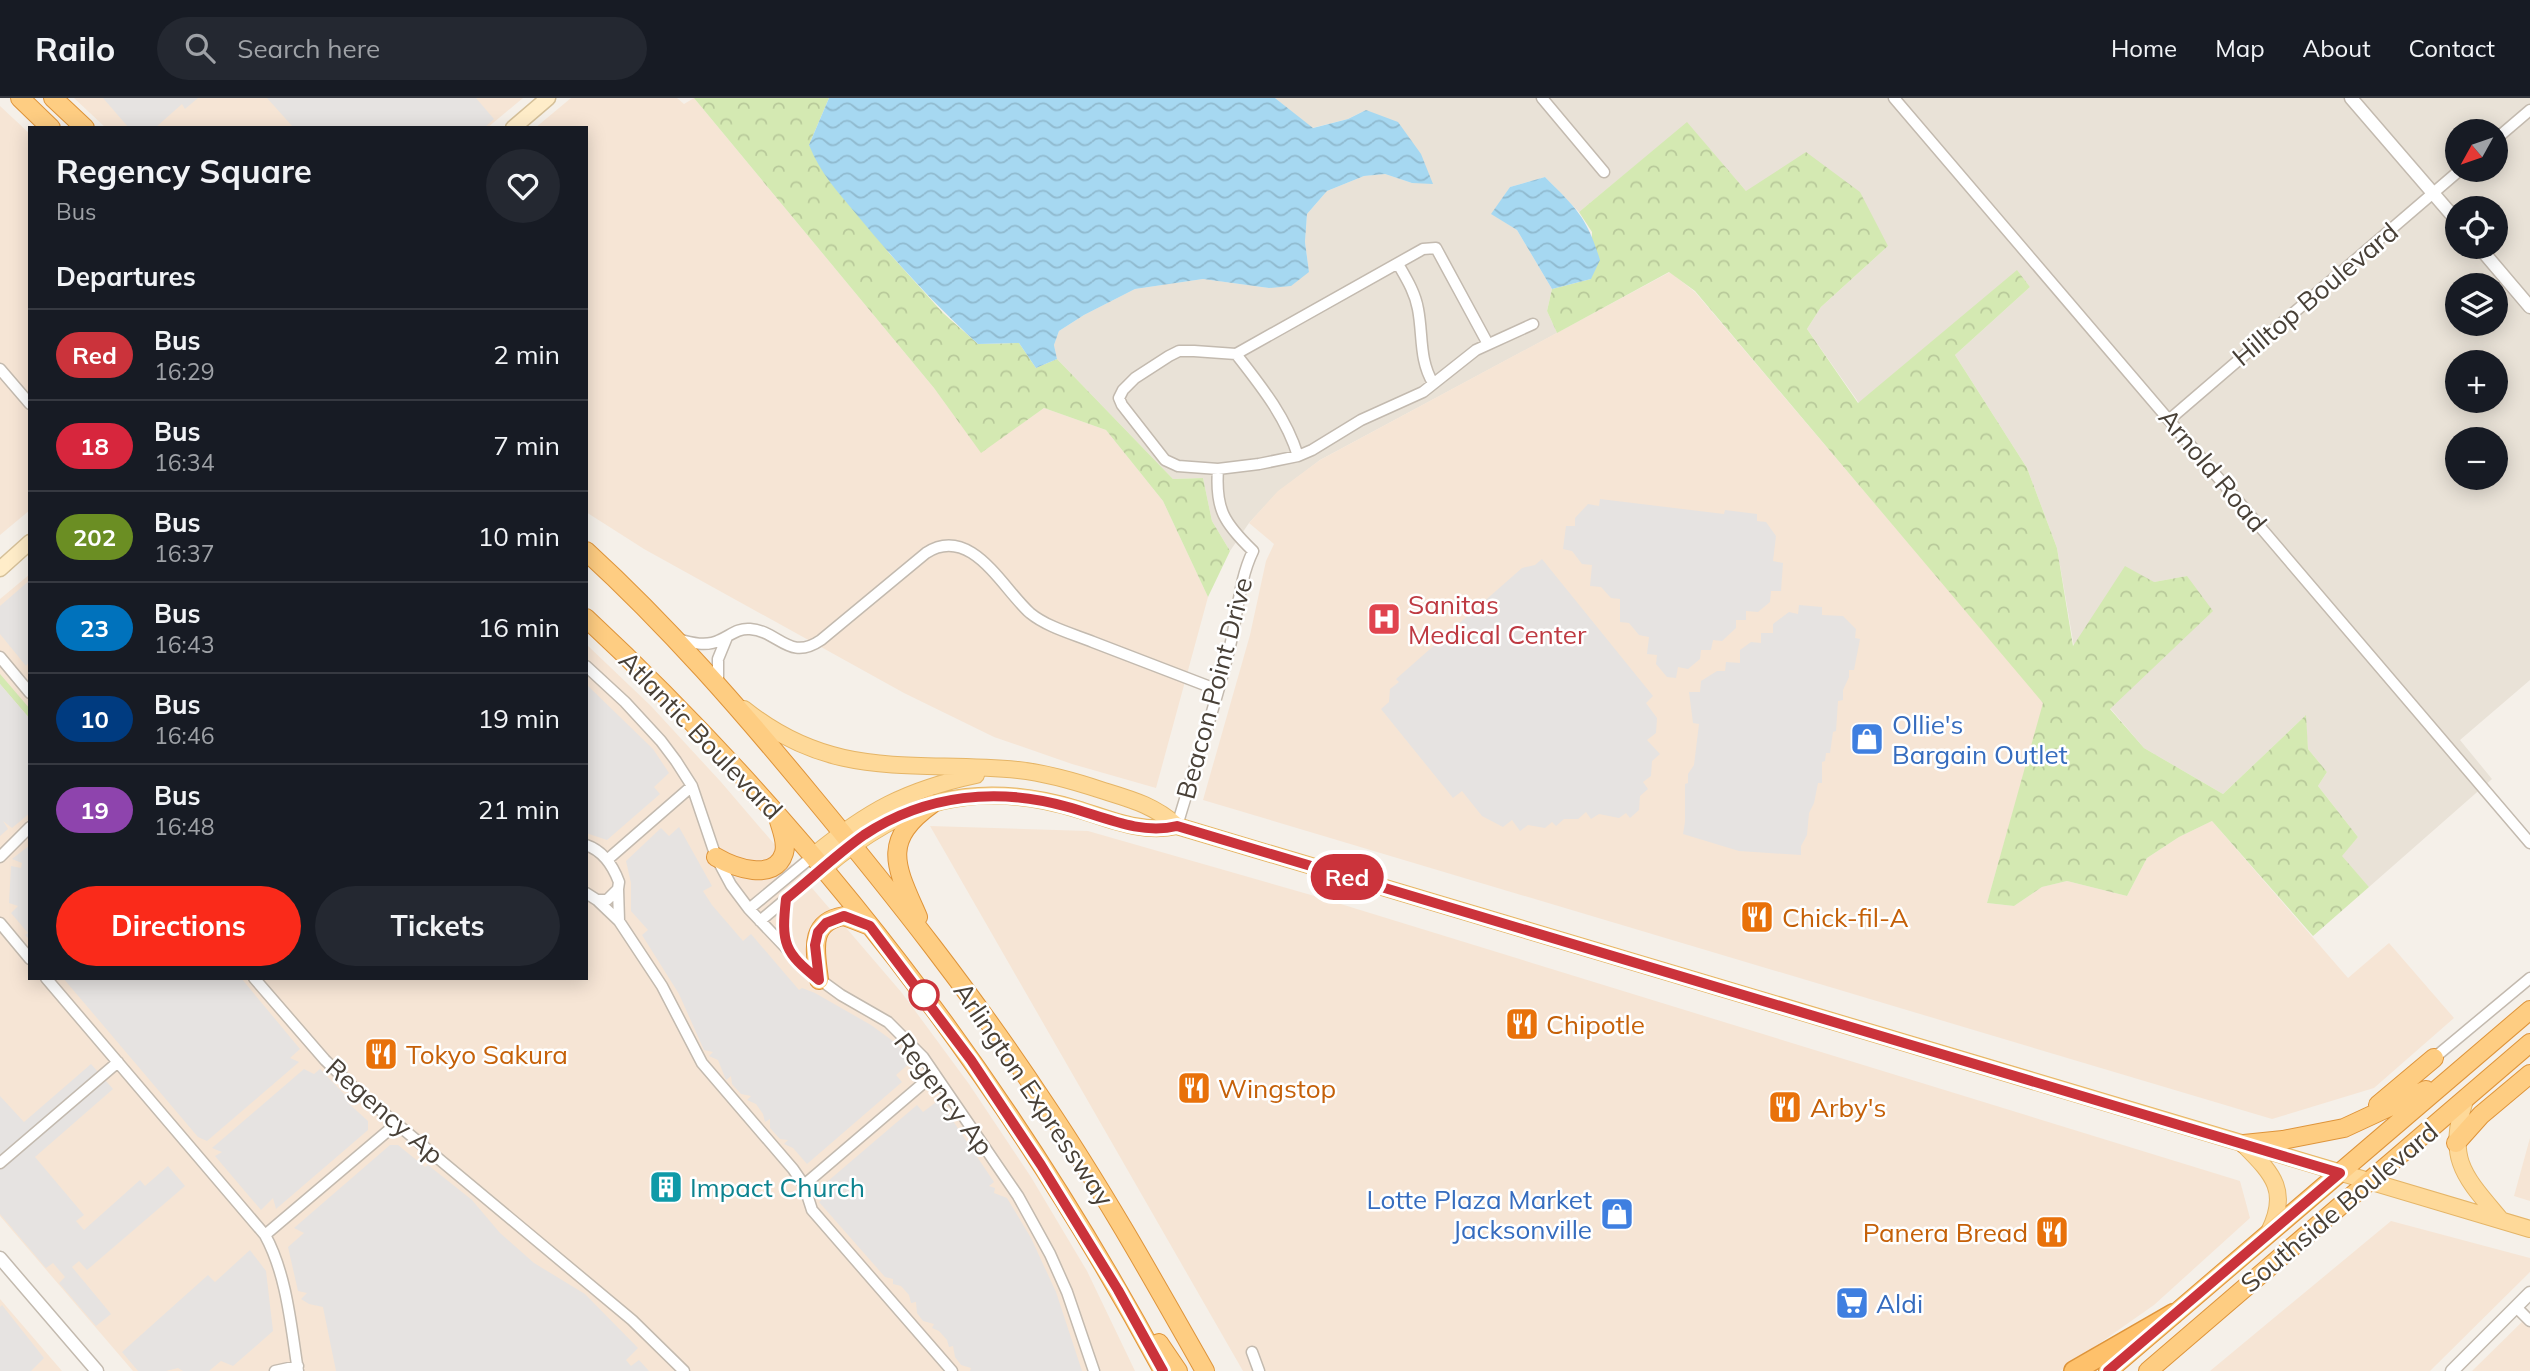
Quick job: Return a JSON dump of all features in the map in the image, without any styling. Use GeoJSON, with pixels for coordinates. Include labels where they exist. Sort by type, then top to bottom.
{"type":"FeatureCollection","features":[{"type":"Feature","properties":{"kind":"highway"},"geometry":{"type":"LineString","coordinates":[[20,98],[49,126]]}},
{"type":"Feature","properties":{"kind":"highway"},"geometry":{"type":"LineString","coordinates":[[53,98],[83,126]]}},
{"type":"Feature","properties":{"kind":"highway","name":"Atlantic Boulevard"},"geometry":{"type":"LineString","coordinates":[[588,553],[676,638],[847,838]]}},
{"type":"Feature","properties":{"kind":"highway","name":"Atlantic Boulevard"},"geometry":{"type":"LineString","coordinates":[[588,620],[692,721],[818,862]]}},
{"type":"Feature","properties":{"kind":"highway"},"geometry":{"type":"LineString","coordinates":[[932,804],[904,830],[897,852],[903,882],[934,948]]}},
{"type":"Feature","properties":{"kind":"highway"},"geometry":{"type":"LineString","coordinates":[[716,857],[740,869],[757,871],[770,868],[784,853],[785,838],[777,814]]}},
{"type":"Feature","properties":{"kind":"highway","name":"Arlington Expressway"},"geometry":{"type":"LineString","coordinates":[[847,838],[996,1032],[1072,1145],[1122,1225],[1205,1371]]}},
{"type":"Feature","properties":{"kind":"highway","name":"Arlington Expressway"},"geometry":{"type":"LineString","coordinates":[[818,862],[870,926],[983,1077],[1086,1236],[1163,1371]]}},
{"type":"Feature","properties":{"kind":"highway"},"geometry":{"type":"LineString","coordinates":[[819,980],[815,945],[818,932],[826,923],[844,916],[870,926]]}},
{"type":"Feature","properties":{"kind":"highway","name":"Southside Boulevard"},"geometry":{"type":"LineString","coordinates":[[2108,1371],[2530,1010]]}},
{"type":"Feature","properties":{"kind":"highway","name":"Southside Boulevard"},"geometry":{"type":"LineString","coordinates":[[2148,1371],[2530,1043]]}},
{"type":"Feature","properties":{"kind":"highway"},"geometry":{"type":"LineString","coordinates":[[2344,1128],[2389,1098],[2434,1058]]}},
{"type":"Feature","properties":{"kind":"highway"},"geometry":{"type":"LineString","coordinates":[[2456,1143],[2476,1120],[2530,1074]]}},
{"type":"Feature","properties":{"kind":"highway"},"geometry":{"type":"LineString","coordinates":[[2244,1144],[2283,1140],[2344,1128],[2385,1111],[2452,1077]]}},
{"type":"Feature","properties":{"kind":"highway"},"geometry":{"type":"LineString","coordinates":[[1086,1236],[1178,1371]]}},
{"type":"Feature","properties":{"kind":"highway"},"geometry":{"type":"LineString","coordinates":[[2074,1371],[2174,1314]]}},
{"type":"Feature","properties":{"kind":"main road"},"geometry":{"type":"LineString","coordinates":[[515,126],[548,98]]}},
{"type":"Feature","properties":{"kind":"main road"},"geometry":{"type":"LineString","coordinates":[[0,569],[28,544]]}},
{"type":"Feature","properties":{"kind":"main road","name":"Atlantic Boulevard"},"geometry":{"type":"LineString","coordinates":[[718,685],[744,709],[770,727],[833,756],[882,765],[1006,769],[1058,777],[1144,803],[1177,826],[2530,1229]]}},
{"type":"Feature","properties":{"kind":"main road"},"geometry":{"type":"LineString","coordinates":[[847,838],[869,814],[906,795],[954,780],[1006,769]]}},
{"type":"Feature","properties":{"kind":"main road","name":"Atlantic Boulevard"},"geometry":{"type":"LineString","coordinates":[[818,862],[847,838],[932,804],[974,796],[1016,796],[1057,803],[1138,827],[1157,829],[1177,826]]}},
{"type":"Feature","properties":{"kind":"main road"},"geometry":{"type":"LineString","coordinates":[[2465,1100],[2456,1143],[2459,1161],[2466,1178],[2501,1220]]}},
{"type":"Feature","properties":{"kind":"main road"},"geometry":{"type":"LineString","coordinates":[[2244,1144],[2265,1166],[2277,1187],[2279,1207],[2269,1233]]}},
{"type":"Feature","properties":{"kind":"street"},"geometry":{"type":"LineString","coordinates":[[1542,98],[1604,172]]}},
{"type":"Feature","properties":{"kind":"street","name":"Arnold Road"},"geometry":{"type":"LineString","coordinates":[[1894,98],[2530,843]]}},
{"type":"Feature","properties":{"kind":"street"},"geometry":{"type":"LineString","coordinates":[[2351,98],[2445,207]]}},
{"type":"Feature","properties":{"kind":"street"},"geometry":{"type":"LineString","coordinates":[[2508,129],[2530,110]]}},
{"type":"Feature","properties":{"kind":"street","name":"Hilltop Boulevard"},"geometry":{"type":"LineString","coordinates":[[2170,419],[2446,182]]}},
{"type":"Feature","properties":{"kind":"street"},"geometry":{"type":"LineString","coordinates":[[1488,344],[1436,248],[1423,249],[1236,354],[1179,351],[1135,378],[1119,398],[1165,460],[1178,466],[1218,469],[1298,456],[1361,420],[1423,392],[1488,344],[1533,324]]}},
{"type":"Feature","properties":{"kind":"street"},"geometry":{"type":"LineString","coordinates":[[2489,259],[2530,307]]}},
{"type":"Feature","properties":{"kind":"street"},"geometry":{"type":"LineString","coordinates":[[1398,264],[1413,290],[1418,308],[1426,372],[1433,383]]}},
{"type":"Feature","properties":{"kind":"street"},"geometry":{"type":"LineString","coordinates":[[1236,354],[1272,400],[1293,440],[1298,456]]}},
{"type":"Feature","properties":{"kind":"street"},"geometry":{"type":"LineString","coordinates":[[0,369],[28,402]]}},
{"type":"Feature","properties":{"kind":"street","name":"Beacon Point Drive"},"geometry":{"type":"LineString","coordinates":[[1177,826],[1230,648],[1241,586],[1253,551],[1234,533],[1223,517],[1218,502],[1218,469]]}},
{"type":"Feature","properties":{"kind":"street"},"geometry":{"type":"LineString","coordinates":[[676,638],[707,644],[738,630],[752,629],[791,647],[809,647],[926,553],[938,546],[953,544],[980,559],[1038,618],[1218,691]]}},
{"type":"Feature","properties":{"kind":"street"},"geometry":{"type":"LineString","coordinates":[[718,685],[718,659],[727,637]]}},
{"type":"Feature","properties":{"kind":"street"},"geometry":{"type":"LineString","coordinates":[[0,657],[28,691]]}},
{"type":"Feature","properties":{"kind":"street","name":"Regency Ap"},"geometry":{"type":"LineString","coordinates":[[588,668],[620,696],[662,741],[691,786],[716,857],[731,885],[749,909],[789,953],[819,980],[897,1029],[923,1057],[1018,1196],[1050,1254],[1067,1292],[1094,1371]]}},
{"type":"Feature","properties":{"kind":"street"},"geometry":{"type":"LineString","coordinates":[[607,860],[691,786]]}},
{"type":"Feature","properties":{"kind":"street"},"geometry":{"type":"LineString","coordinates":[[0,858],[28,829]]}},
{"type":"Feature","properties":{"kind":"street"},"geometry":{"type":"LineString","coordinates":[[588,846],[598,850],[607,860],[619,882],[619,920]]}},
{"type":"Feature","properties":{"kind":"street"},"geometry":{"type":"LineString","coordinates":[[760,921],[786,899],[818,862]]}},
{"type":"Feature","properties":{"kind":"street"},"geometry":{"type":"LineString","coordinates":[[749,909],[818,862]]}},
{"type":"Feature","properties":{"kind":"street"},"geometry":{"type":"LineString","coordinates":[[597,900],[607,900],[618,889]]}},
{"type":"Feature","properties":{"kind":"street"},"geometry":{"type":"LineString","coordinates":[[588,894],[619,920],[662,986],[702,1063],[804,1185],[812,1210],[952,1371]]}},
{"type":"Feature","properties":{"kind":"street"},"geometry":{"type":"LineString","coordinates":[[786,899],[784,926],[789,953]]}},
{"type":"Feature","properties":{"kind":"street"},"geometry":{"type":"LineString","coordinates":[[0,923],[28,957]]}},
{"type":"Feature","properties":{"kind":"street"},"geometry":{"type":"LineString","coordinates":[[2434,1058],[2530,978]]}},
{"type":"Feature","properties":{"kind":"street"},"geometry":{"type":"LineString","coordinates":[[48,980],[265,1235],[272,1247],[281,1276],[298,1369],[275,1371]]}},
{"type":"Feature","properties":{"kind":"street","name":"Regency Ap"},"geometry":{"type":"LineString","coordinates":[[256,980],[325,1060],[396,1124],[632,1320],[684,1371]]}},
{"type":"Feature","properties":{"kind":"street"},"geometry":{"type":"LineString","coordinates":[[0,1163],[118,1062]]}},
{"type":"Feature","properties":{"kind":"street"},"geometry":{"type":"LineString","coordinates":[[804,1185],[934,1074]]}},
{"type":"Feature","properties":{"kind":"street"},"geometry":{"type":"LineString","coordinates":[[265,1235],[396,1124]]}},
{"type":"Feature","properties":{"kind":"street"},"geometry":{"type":"LineString","coordinates":[[0,1258],[97,1371]]}},
{"type":"Feature","properties":{"kind":"street"},"geometry":{"type":"LineString","coordinates":[[2452,1371],[2530,1293]]}},
{"type":"Feature","properties":{"kind":"street"},"geometry":{"type":"LineString","coordinates":[[2516,1307],[2530,1321]]}},
{"type":"Feature","properties":{"kind":"street"},"geometry":{"type":"LineString","coordinates":[[1252,1352],[1259,1371]]}},
{"type":"Feature","properties":{"kind":"shaded area"},"geometry":{"type":"Polygon","coordinates":[[[74,98],[523,98],[489,126],[104,126],[74,98]]]}},
{"type":"Feature","properties":{"kind":"shaded area"},"geometry":{"type":"Polygon","coordinates":[[[103,98],[198,98],[185,109],[182,104],[157,126],[127,126],[103,98]]]}},
{"type":"Feature","properties":{"kind":"shaded area"},"geometry":{"type":"Polygon","coordinates":[[[267,98],[476,98],[494,119],[486,126],[292,126],[267,98]]]}},
{"type":"Feature","properties":{"kind":"shaded area"},"geometry":{"type":"Polygon","coordinates":[[[571,98],[677,98],[684,104],[694,98],[934,388],[981,452],[1044,408],[1106,430],[1163,501],[1208,597],[1156,788],[1072,764],[994,737],[904,693],[644,549],[588,513],[588,126],[537,126],[571,98]]]}},
{"type":"Feature","properties":{"kind":"shaded area"},"geometry":{"type":"Polygon","coordinates":[[[1275,98],[2530,98],[2530,680],[2460,740],[2492,779],[2369,887],[2341,856],[2358,837],[2318,786],[2327,772],[2308,749],[2305,716],[2223,794],[2144,748],[2110,708],[2187,576],[2154,582],[2074,647],[2057,548],[2027,468],[1955,355],[2030,287],[2017,271],[1859,403],[1807,329],[1821,307],[1888,246],[1746,191],[1687,123],[1579,212],[1545,177],[1510,187],[1492,214],[1517,230],[1552,289],[1547,311],[1557,333],[1320,460],[1278,492],[1249,523],[1230,551],[1212,521],[1203,478],[1173,479],[1057,359],[1054,345],[1059,331],[1135,289],[1203,279],[1269,288],[1309,272],[1305,242],[1307,214],[1327,191],[1364,176],[1385,174],[1412,183],[1366,110],[1348,119],[1312,128],[1275,98]]]}},
{"type":"Feature","properties":{"kind":"shaded area"},"geometry":{"type":"Polygon","coordinates":[[[0,106],[28,132],[28,512],[0,535],[0,106]]]}},
{"type":"Feature","properties":{"kind":"shaded area"},"geometry":{"type":"Polygon","coordinates":[[[1670,272],[1695,292],[2044,703],[1987,903],[2014,906],[2042,887],[2067,881],[2127,896],[2147,858],[2179,837],[2212,821],[2348,978],[2389,943],[2454,1018],[2374,1088],[2272,1119],[1203,800],[1250,635],[1266,561],[1274,544],[1249,523],[1278,491],[1320,460],[1670,272]]]}},
{"type":"Feature","properties":{"kind":"shaded area"},"geometry":{"type":"Polygon","coordinates":[[[1600,499],[1724,514],[1725,510],[1757,514],[1757,521],[1766,522],[1776,536],[1773,561],[1783,563],[1781,591],[1771,591],[1770,602],[1758,612],[1746,611],[1746,620],[1736,620],[1736,628],[1722,641],[1713,640],[1711,650],[1701,650],[1700,659],[1688,669],[1678,667],[1676,678],[1667,677],[1656,664],[1657,655],[1647,654],[1649,637],[1639,635],[1629,623],[1620,622],[1620,599],[1611,598],[1601,587],[1590,586],[1592,565],[1582,564],[1572,551],[1563,549],[1566,526],[1575,526],[1575,518],[1588,504],[1599,506],[1600,499]]]}},
{"type":"Feature","properties":{"kind":"shaded area"},"geometry":{"type":"Polygon","coordinates":[[[1542,559],[1653,696],[1646,703],[1657,718],[1656,733],[1647,740],[1660,754],[1652,761],[1651,776],[1643,782],[1648,789],[1640,796],[1639,810],[1630,818],[1626,813],[1619,818],[1599,814],[1591,819],[1586,812],[1578,819],[1564,819],[1556,826],[1552,822],[1545,828],[1528,825],[1520,831],[1512,820],[1503,827],[1482,816],[1462,791],[1453,798],[1381,709],[1389,702],[1390,689],[1399,682],[1396,679],[1522,568],[1535,565],[1542,559]]]}},
{"type":"Feature","properties":{"kind":"shaded area"},"geometry":{"type":"Polygon","coordinates":[[[28,576],[28,980],[588,980],[588,646],[651,706],[721,782],[902,993],[969,1084],[1031,1177],[1087,1271],[1135,1371],[133,1371],[0,1216],[0,599],[28,576]]]}},
{"type":"Feature","properties":{"kind":"shaded area"},"geometry":{"type":"Polygon","coordinates":[[[28,582],[26,666],[0,634],[0,606],[28,582]]]}},
{"type":"Feature","properties":{"kind":"shaded area"},"geometry":{"type":"Polygon","coordinates":[[[1799,605],[1822,607],[1822,615],[1843,616],[1856,629],[1855,638],[1860,639],[1854,670],[1849,670],[1843,700],[1838,701],[1836,731],[1833,732],[1830,753],[1826,753],[1825,761],[1822,762],[1822,783],[1818,783],[1809,813],[1807,835],[1801,846],[1801,855],[1739,851],[1683,834],[1685,784],[1688,783],[1688,774],[1694,765],[1699,724],[1693,723],[1689,692],[1700,692],[1701,681],[1717,671],[1725,671],[1726,662],[1740,663],[1740,650],[1751,642],[1761,643],[1761,633],[1773,633],[1773,624],[1789,612],[1798,614],[1799,605]]]}},
{"type":"Feature","properties":{"kind":"shaded area"},"geometry":{"type":"Polygon","coordinates":[[[0,684],[28,717],[28,815],[12,828],[3,821],[8,829],[0,836],[0,684]]]}},
{"type":"Feature","properties":{"kind":"shaded area"},"geometry":{"type":"Polygon","coordinates":[[[588,686],[653,749],[669,773],[654,787],[660,794],[607,840],[588,834],[588,686]]]}},
{"type":"Feature","properties":{"kind":"shaded area"},"geometry":{"type":"Polygon","coordinates":[[[930,826],[1088,831],[1318,897],[2240,1181],[2250,1218],[2154,1305],[2060,1371],[1243,1371],[930,826]]]}},
{"type":"Feature","properties":{"kind":"shaded area"},"geometry":{"type":"Polygon","coordinates":[[[679,827],[712,886],[703,891],[743,941],[751,934],[799,990],[802,988],[815,993],[871,1025],[897,1044],[912,1061],[896,1075],[902,1082],[807,1164],[793,1148],[784,1144],[788,1140],[780,1139],[770,1128],[770,1119],[765,1122],[756,1104],[747,1100],[751,1096],[741,1094],[732,1084],[731,1076],[726,1080],[718,1060],[709,1056],[713,1052],[704,1050],[679,994],[642,935],[648,930],[631,911],[631,883],[626,861],[661,828],[669,836],[679,827]]]}},
{"type":"Feature","properties":{"kind":"shaded area"},"geometry":{"type":"Polygon","coordinates":[[[28,847],[28,933],[11,913],[18,906],[9,903],[11,866],[21,868],[22,863],[12,859],[28,847]]]}},
{"type":"Feature","properties":{"kind":"shaded area"},"geometry":{"type":"Polygon","coordinates":[[[65,980],[243,980],[300,1049],[290,1058],[299,1062],[207,1141],[198,1137],[65,980]]]}},
{"type":"Feature","properties":{"kind":"shaded area"},"geometry":{"type":"Polygon","coordinates":[[[91,1064],[113,1089],[35,1157],[84,1215],[76,1221],[84,1230],[140,1180],[145,1186],[168,1166],[185,1186],[87,1270],[79,1261],[72,1267],[111,1314],[96,1326],[59,1283],[65,1277],[53,1263],[46,1268],[0,1214],[0,1096],[24,1122],[91,1064]]]}},
{"type":"Feature","properties":{"kind":"shaded area"},"geometry":{"type":"Polygon","coordinates":[[[304,1069],[314,1074],[320,1069],[348,1098],[347,1102],[368,1121],[368,1130],[276,1209],[273,1198],[261,1210],[215,1156],[222,1152],[212,1148],[304,1069]]]}},
{"type":"Feature","properties":{"kind":"shaded area"},"geometry":{"type":"Polygon","coordinates":[[[939,1100],[994,1182],[989,1186],[995,1188],[994,1193],[1007,1198],[1031,1238],[1056,1292],[1082,1371],[970,1371],[971,1368],[961,1365],[955,1357],[953,1346],[949,1347],[939,1331],[932,1328],[934,1324],[923,1321],[917,1313],[916,1302],[911,1303],[909,1295],[901,1286],[893,1284],[893,1279],[885,1277],[819,1202],[827,1195],[821,1187],[917,1105],[923,1112],[939,1100]]]}},
{"type":"Feature","properties":{"kind":"shaded area"},"geometry":{"type":"Polygon","coordinates":[[[2530,1138],[2530,1201],[2514,1196],[2530,1138]]]}},
{"type":"Feature","properties":{"kind":"shaded area"},"geometry":{"type":"Polygon","coordinates":[[[390,1145],[398,1145],[425,1167],[428,1165],[472,1200],[500,1233],[534,1263],[585,1294],[638,1348],[626,1360],[631,1366],[639,1360],[649,1371],[336,1371],[323,1307],[301,1299],[307,1293],[298,1291],[288,1247],[304,1233],[294,1228],[390,1145]]]}},
{"type":"Feature","properties":{"kind":"shaded area"},"geometry":{"type":"Polygon","coordinates":[[[2391,1221],[2530,1258],[2530,1272],[2430,1371],[2210,1371],[2391,1221]]]}},
{"type":"Feature","properties":{"kind":"shaded area"},"geometry":{"type":"Polygon","coordinates":[[[250,1250],[266,1271],[273,1331],[233,1366],[221,1361],[209,1371],[183,1371],[178,1368],[138,1371],[122,1352],[208,1275],[215,1282],[250,1250]]]}},
{"type":"Feature","properties":{"kind":"shaded area"},"geometry":{"type":"Polygon","coordinates":[[[0,1299],[62,1371],[0,1371],[0,1299]]]}},
{"type":"Feature","properties":{"kind":"shaded area"},"geometry":{"type":"Polygon","coordinates":[[[2,1305],[44,1358],[31,1371],[0,1371],[2,1305]]]}},
{"type":"Feature","properties":{"kind":"shaded area"},"geometry":{"type":"Polygon","coordinates":[[[2530,1314],[2530,1371],[2472,1371],[2530,1314]]]}},
{"type":"Feature","properties":{"kind":"green space"},"geometry":{"type":"Polygon","coordinates":[[[694,98],[829,98],[809,145],[889,253],[943,313],[978,344],[1019,343],[1036,368],[1057,359],[1173,479],[1203,478],[1212,521],[1230,551],[1208,597],[1163,501],[1106,430],[1044,408],[981,453],[934,388],[694,98]]]}},
{"type":"Feature","properties":{"kind":"green space"},"geometry":{"type":"Polygon","coordinates":[[[1687,122],[1746,191],[1806,152],[1860,192],[1888,246],[1821,307],[1807,329],[1858,403],[2017,270],[2030,287],[1955,355],[2027,468],[2057,548],[2073,646],[2125,566],[2154,582],[2187,576],[2213,611],[2110,709],[2144,748],[2223,794],[2306,715],[2308,749],[2327,772],[2318,786],[2358,837],[2342,856],[2369,887],[2313,936],[2212,821],[2179,837],[2147,858],[2127,896],[2067,881],[2042,887],[2014,906],[1987,903],[2043,703],[1695,291],[1669,272],[1557,333],[1547,311],[1552,289],[1591,279],[1592,232],[1579,212],[1687,122]]]}},
{"type":"Feature","properties":{"kind":"green space"},"geometry":{"type":"Polygon","coordinates":[[[0,674],[28,707],[28,717],[0,684],[0,674]]]}},
{"type":"Feature","properties":{"kind":"water"},"geometry":{"type":"Polygon","coordinates":[[[829,98],[1275,98],[1313,128],[1348,119],[1366,110],[1398,122],[1421,154],[1433,184],[1412,183],[1385,174],[1364,176],[1327,191],[1307,214],[1305,242],[1309,272],[1291,286],[1269,288],[1203,279],[1135,289],[1059,331],[1054,345],[1057,359],[1036,368],[1019,343],[978,344],[900,265],[830,182],[809,145],[829,98]]]}},
{"type":"Feature","properties":{"kind":"water"},"geometry":{"type":"Polygon","coordinates":[[[1545,177],[1585,223],[1600,260],[1591,279],[1552,289],[1517,230],[1491,214],[1510,187],[1545,177]]]}},
{"type":"Feature","properties":{"kind":"bus line","name":"Red"},"geometry":{"type":"LineString","coordinates":[[1163,1371],[1086,1236],[995,1095],[870,926],[844,916],[826,923],[818,932],[815,945],[819,980],[789,953],[784,926],[786,899],[864,835],[903,814],[952,799],[1004,795],[1057,803],[1147,829],[1177,826],[2340,1173],[2108,1371]]}},
{"type":"Feature","properties":{"kind":"place","name":"Sanitas Medical Center"},"geometry":{"type":"Point","coordinates":[1384,619]}},
{"type":"Feature","properties":{"kind":"place","name":"Ollie's Bargain Outlet"},"geometry":{"type":"Point","coordinates":[1867,739]}},
{"type":"Feature","properties":{"kind":"place","name":"Chick-fil-A"},"geometry":{"type":"Point","coordinates":[1757,917]}},
{"type":"Feature","properties":{"kind":"place","name":"Chipotle"},"geometry":{"type":"Point","coordinates":[1522,1024]}},
{"type":"Feature","properties":{"kind":"place","name":"Tokyo Sakura"},"geometry":{"type":"Point","coordinates":[381,1054]}},
{"type":"Feature","properties":{"kind":"place","name":"Wingstop"},"geometry":{"type":"Point","coordinates":[1194,1088]}},
{"type":"Feature","properties":{"kind":"place","name":"Arby's"},"geometry":{"type":"Point","coordinates":[1785,1107]}},
{"type":"Feature","properties":{"kind":"place","name":"Impact Church"},"geometry":{"type":"Point","coordinates":[666,1187]}},
{"type":"Feature","properties":{"kind":"place","name":"Lotte Plaza Market Jacksonville"},"geometry":{"type":"Point","coordinates":[1617,1214]}},
{"type":"Feature","properties":{"kind":"place","name":"Panera Bread"},"geometry":{"type":"Point","coordinates":[2052,1232]}},
{"type":"Feature","properties":{"kind":"place","name":"Aldi"},"geometry":{"type":"Point","coordinates":[1852,1303]}}]}
